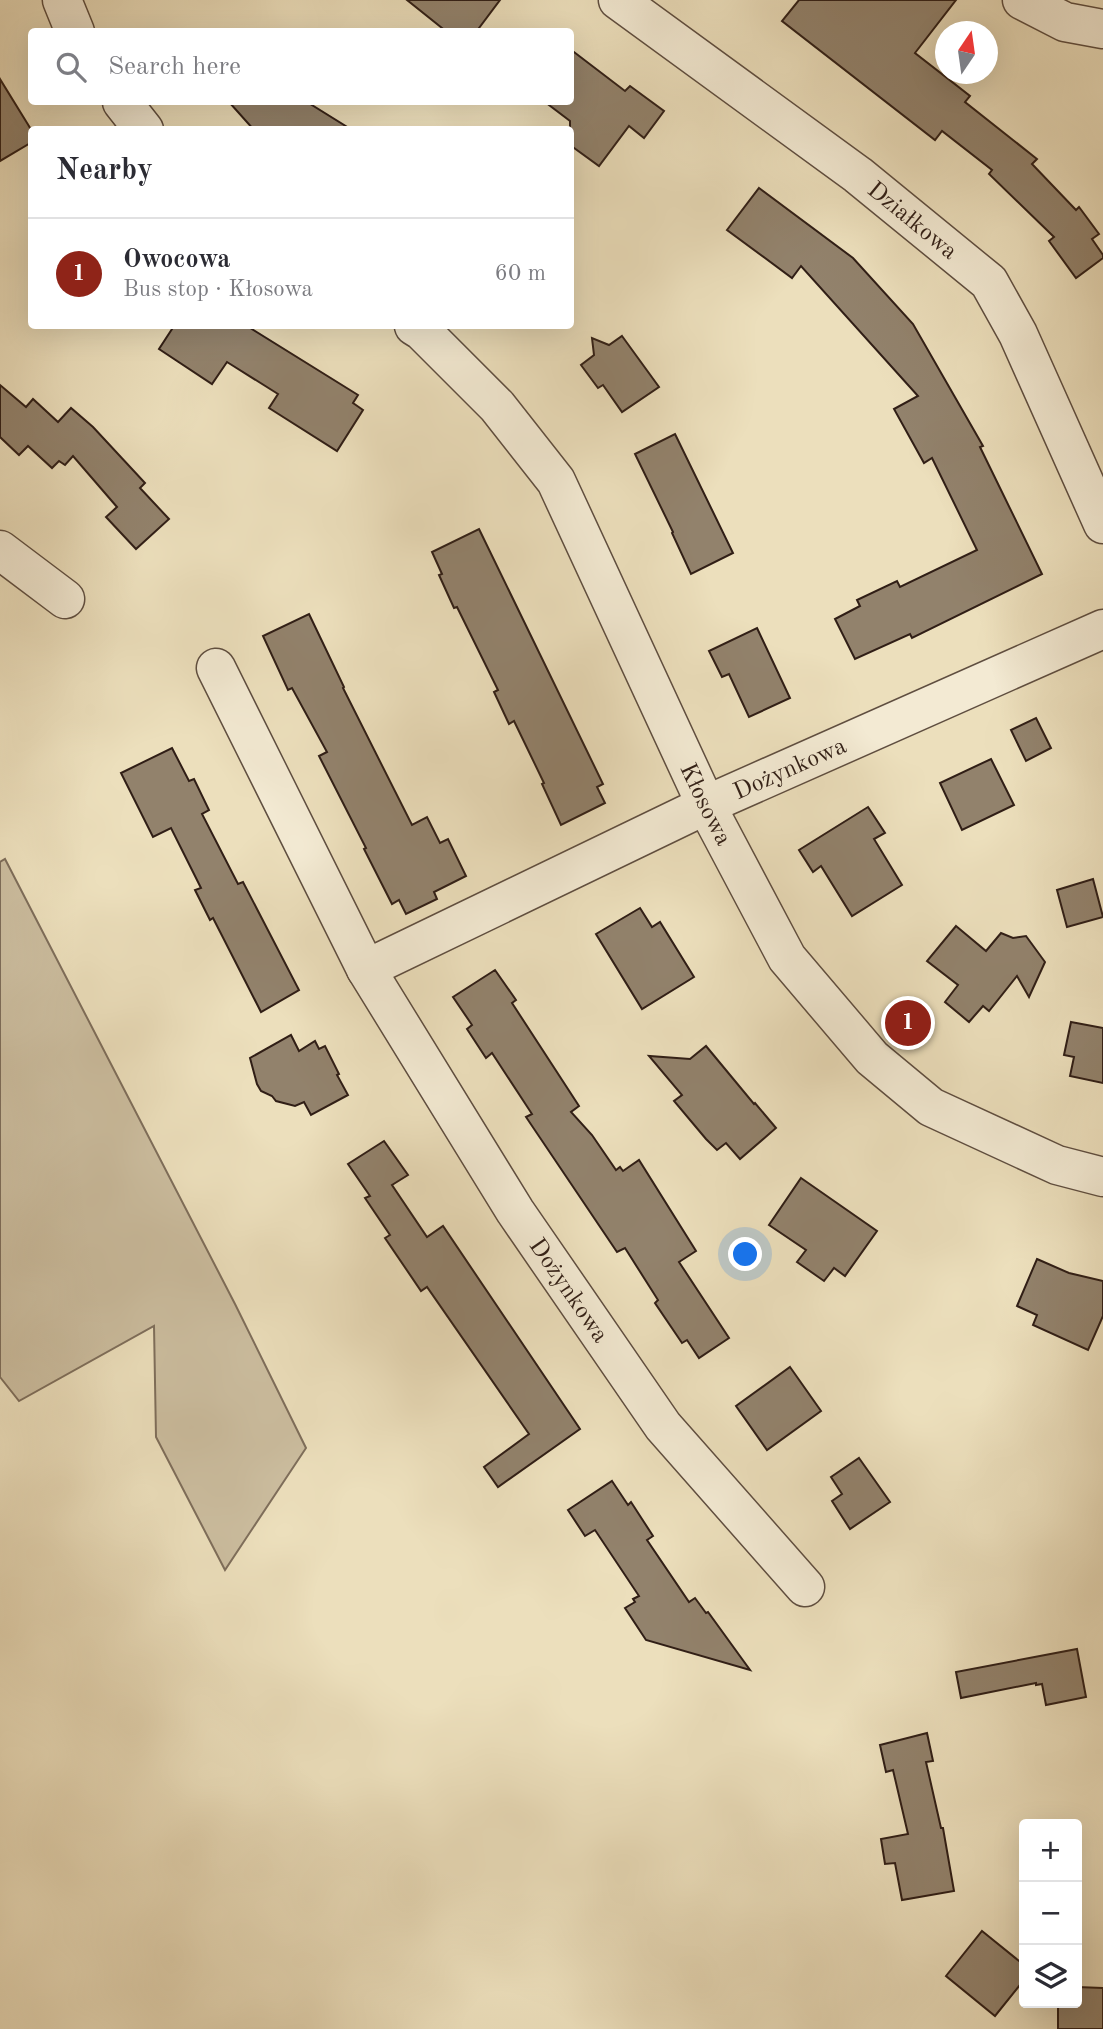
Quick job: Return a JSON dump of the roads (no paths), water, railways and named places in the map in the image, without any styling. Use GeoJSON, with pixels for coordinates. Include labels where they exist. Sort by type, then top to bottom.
{"type":"FeatureCollection","features":[{"type":"Feature","properties":{"kind":"street"},"geometry":{"type":"LineString","coordinates":[[62,0],[73,28]]}},
{"type":"Feature","properties":{"kind":"street","name":"Działkowa"},"geometry":{"type":"LineString","coordinates":[[618,0],[858,175],[989,282],[1018,334],[1103,524]]}},
{"type":"Feature","properties":{"kind":"street"},"geometry":{"type":"LineString","coordinates":[[1022,0],[1065,22],[1103,29]]}},
{"type":"Feature","properties":{"kind":"street"},"geometry":{"type":"LineString","coordinates":[[124,105],[141,126]]}},
{"type":"Feature","properties":{"kind":"street","name":"Kłosowa"},"geometry":{"type":"LineString","coordinates":[[419,329],[497,405],[556,481],[706,805],[787,958],[872,1058],[931,1107],[1057,1165],[1103,1177]]}},
{"type":"Feature","properties":{"kind":"street"},"geometry":{"type":"LineString","coordinates":[[0,550],[65,599]]}},
{"type":"Feature","properties":{"kind":"street","name":"Dożynkowa"},"geometry":{"type":"LineString","coordinates":[[366,969],[706,805],[1103,629]]}},
{"type":"Feature","properties":{"kind":"street","name":"Dożynkowa"},"geometry":{"type":"LineString","coordinates":[[216,668],[366,969],[515,1211],[663,1426],[806,1587]]}},
{"type":"Feature","properties":{"kind":"place","name":"Owocowa"},"geometry":{"type":"Point","coordinates":[908,1023]}}]}
